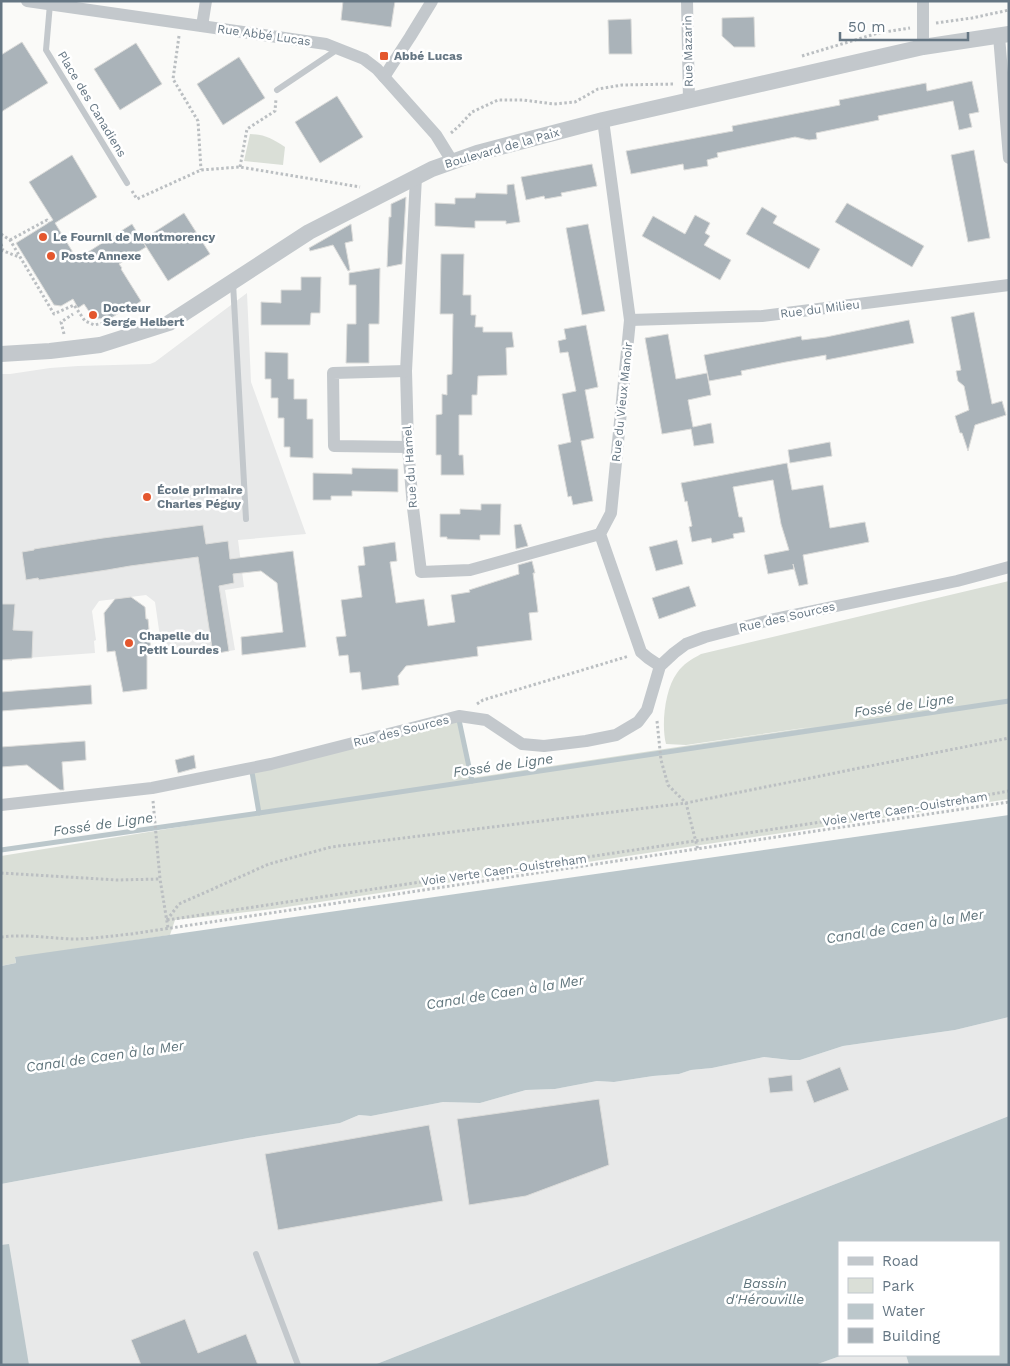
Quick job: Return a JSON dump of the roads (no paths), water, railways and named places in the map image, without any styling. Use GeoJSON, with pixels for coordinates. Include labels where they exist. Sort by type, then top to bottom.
{"type":"FeatureCollection","features":[{"type":"Feature","properties":{"kind":"street","name":"Rue Abbé Lucas"},"geometry":{"type":"LineString","coordinates":[[27,1],[326,44],[364,59],[377,69],[436,135],[452,161]]}},
{"type":"Feature","properties":{"kind":"street"},"geometry":{"type":"LineString","coordinates":[[202,26],[206,1]]}},
{"type":"Feature","properties":{"kind":"street"},"geometry":{"type":"LineString","coordinates":[[384,77],[432,1]]}},
{"type":"Feature","properties":{"kind":"street","name":"Rue Mazarin"},"geometry":{"type":"LineString","coordinates":[[686,1],[689,101]]}},
{"type":"Feature","properties":{"kind":"street"},"geometry":{"type":"LineString","coordinates":[[922,1],[924,47]]}},
{"type":"Feature","properties":{"kind":"street"},"geometry":{"type":"LineString","coordinates":[[1004,35],[1009,158]]}},
{"type":"Feature","properties":{"kind":"street","name":"Boulevard de la Paix"},"geometry":{"type":"LineString","coordinates":[[1,354],[100,345],[170,323],[309,232],[432,169],[477,153],[603,120],[924,47],[1004,35]]}},
{"type":"Feature","properties":{"kind":"street","name":"Rue du Vieux Manoir"},"geometry":{"type":"LineString","coordinates":[[600,534],[611,513],[630,320],[603,120]]}},
{"type":"Feature","properties":{"kind":"street","name":"Rue du Hamel"},"geometry":{"type":"LineString","coordinates":[[416,177],[406,371],[408,447],[420,572],[470,570],[600,534]]}},
{"type":"Feature","properties":{"kind":"street","name":"Rue du Milieu"},"geometry":{"type":"LineString","coordinates":[[630,320],[762,316],[1009,285]]}},
{"type":"Feature","properties":{"kind":"street"},"geometry":{"type":"LineString","coordinates":[[406,371],[333,373],[334,446],[408,447]]}},
{"type":"Feature","properties":{"kind":"street"},"geometry":{"type":"LineString","coordinates":[[600,534],[641,652],[660,666]]}},
{"type":"Feature","properties":{"kind":"street","name":"Rue des Sources"},"geometry":{"type":"LineString","coordinates":[[1,805],[152,788],[271,764],[459,716],[486,720],[522,744],[544,746],[616,735],[638,722],[647,710],[660,666],[686,644],[705,637],[774,619],[957,581],[1009,567]]}},
{"type":"Feature","properties":{"kind":"lane","name":"Place des Canadiens"},"geometry":{"type":"LineString","coordinates":[[50,4],[46,50],[127,183]]}},
{"type":"Feature","properties":{"kind":"lane"},"geometry":{"type":"LineString","coordinates":[[276,90],[339,49]]}},
{"type":"Feature","properties":{"kind":"lane"},"geometry":{"type":"LineString","coordinates":[[232,283],[246,519]]}},
{"type":"Feature","properties":{"kind":"lane"},"geometry":{"type":"LineString","coordinates":[[256,1254],[298,1365]]}},
{"type":"Feature","properties":{"kind":"water","name":"Canal de Caen à la Mer"},"geometry":{"type":"Polygon","coordinates":[[[1009,815],[1009,1017],[955,1030],[843,1046],[800,1060],[764,1057],[712,1068],[691,1070],[679,1074],[614,1082],[597,1081],[555,1089],[526,1090],[480,1103],[443,1102],[371,1116],[359,1115],[340,1123],[248,1138],[1,1184],[1,966],[16,963],[15,957],[1009,815]]]}},
{"type":"Feature","properties":{"kind":"water","name":"Bassin d'Hérouville"},"geometry":{"type":"Polygon","coordinates":[[[1009,1116],[1009,1365],[909,1365],[906,1356],[1000,1356],[1000,1241],[838,1241],[838,1356],[840,1356],[815,1365],[374,1365],[1009,1116]]]}},
{"type":"Feature","properties":{"kind":"water"},"geometry":{"type":"Polygon","coordinates":[[[9,1244],[29,1365],[1,1365],[1,1245],[9,1244]]]}},
{"type":"Feature","properties":{"kind":"waterway","name":"Fossé de Ligne"},"geometry":{"type":"LineString","coordinates":[[1,850],[1009,701]]}},
{"type":"Feature","properties":{"kind":"waterway"},"geometry":{"type":"LineString","coordinates":[[459,720],[472,781]]}},
{"type":"Feature","properties":{"kind":"waterway"},"geometry":{"type":"LineString","coordinates":[[252,772],[259,813]]}},
{"type":"Feature","properties":{"kind":"place","name":"Abbé Lucas"},"geometry":{"type":"Point","coordinates":[384,56]}},
{"type":"Feature","properties":{"kind":"place","name":"Le Fournil de Montmorency"},"geometry":{"type":"Point","coordinates":[43,237]}},
{"type":"Feature","properties":{"kind":"place","name":"Poste Annexe"},"geometry":{"type":"Point","coordinates":[51,256]}},
{"type":"Feature","properties":{"kind":"place","name":"Docteur Serge Helbert"},"geometry":{"type":"Point","coordinates":[93,315]}},
{"type":"Feature","properties":{"kind":"place","name":"École primaire Charles Péguy"},"geometry":{"type":"Point","coordinates":[147,497]}},
{"type":"Feature","properties":{"kind":"place","name":"Chapelle du Petit Lourdes"},"geometry":{"type":"Point","coordinates":[129,643]}}]}
